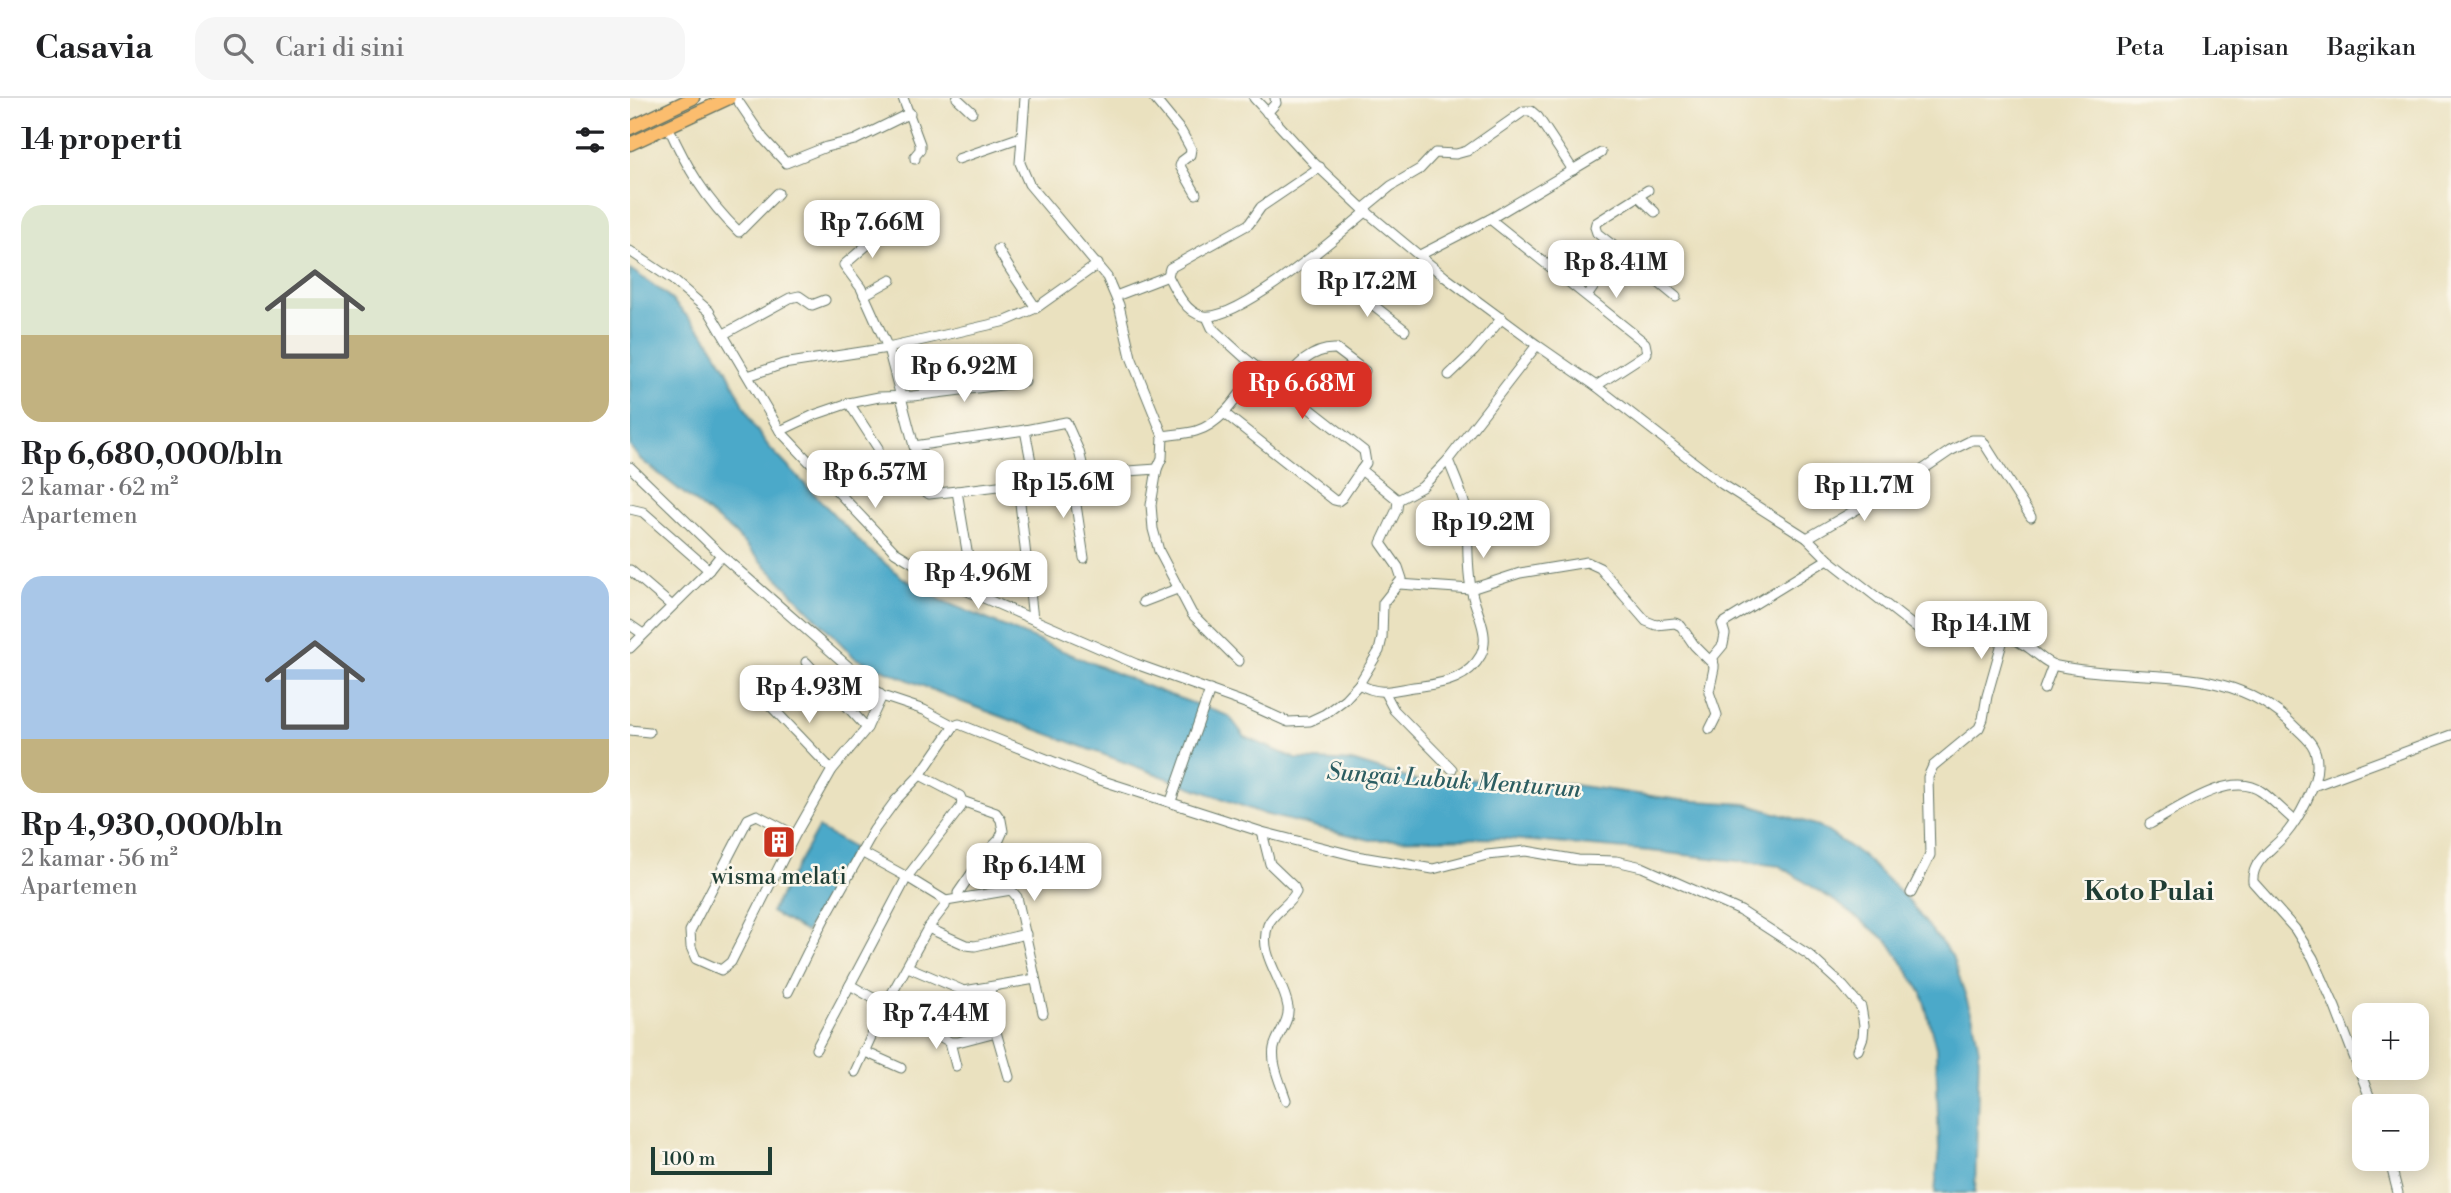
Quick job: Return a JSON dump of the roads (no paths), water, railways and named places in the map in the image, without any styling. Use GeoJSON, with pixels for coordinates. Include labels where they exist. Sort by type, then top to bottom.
{"type":"FeatureCollection","features":[{"type":"Feature","properties":{"kind":"highway"},"geometry":{"type":"LineString","coordinates":[[630,128],[693,98]]}},
{"type":"Feature","properties":{"kind":"highway"},"geometry":{"type":"LineString","coordinates":[[630,144],[729,98]]}},
{"type":"Feature","properties":{"kind":"street"},"geometry":{"type":"LineString","coordinates":[[736,98],[772,149],[788,163],[826,147],[849,142],[910,113]]}},
{"type":"Feature","properties":{"kind":"street"},"geometry":{"type":"LineString","coordinates":[[903,98],[921,147],[915,159]]}},
{"type":"Feature","properties":{"kind":"street"},"geometry":{"type":"LineString","coordinates":[[957,98],[972,112]]}},
{"type":"Feature","properties":{"kind":"street"},"geometry":{"type":"LineString","coordinates":[[1025,98],[1020,163],[1029,184],[1098,264],[1116,296],[1131,357],[1163,436],[1162,458],[1157,469],[1151,505],[1159,551],[1192,614],[1240,661]]}},
{"type":"Feature","properties":{"kind":"street"},"geometry":{"type":"LineString","coordinates":[[1154,98],[1181,131],[1191,149],[1190,155],[1180,166],[1196,194]]}},
{"type":"Feature","properties":{"kind":"street"},"geometry":{"type":"LineString","coordinates":[[1254,98],[1365,210],[1445,277],[1596,386],[1722,484],[1807,538],[1828,559],[1920,631],[1938,634],[1958,628],[1983,627],[2024,645],[2053,665],[2189,677],[2239,689],[2273,706],[2314,746],[2318,766],[2313,786],[2295,821],[2257,865],[2253,881],[2295,929],[2313,958],[2368,1094]]}},
{"type":"Feature","properties":{"kind":"street"},"geometry":{"type":"LineString","coordinates":[[1267,113],[1276,103],[1275,98]]}},
{"type":"Feature","properties":{"kind":"street"},"geometry":{"type":"LineString","coordinates":[[1168,276],[1192,311],[1207,317],[1231,308],[1262,292],[1312,257],[1391,186],[1420,169],[1435,153],[1456,154],[1467,151],[1524,111],[1531,111],[1538,117],[1573,170]]}},
{"type":"Feature","properties":{"kind":"street"},"geometry":{"type":"LineString","coordinates":[[668,126],[699,186],[722,216],[739,232],[778,193]]}},
{"type":"Feature","properties":{"kind":"street"},"geometry":{"type":"LineString","coordinates":[[958,159],[1021,137]]}},
{"type":"Feature","properties":{"kind":"street"},"geometry":{"type":"LineString","coordinates":[[1420,255],[1490,219],[1601,153]]}},
{"type":"Feature","properties":{"kind":"street"},"geometry":{"type":"LineString","coordinates":[[1116,296],[1168,276],[1172,266],[1249,224],[1261,207],[1320,167]]}},
{"type":"Feature","properties":{"kind":"street"},"geometry":{"type":"LineString","coordinates":[[1648,190],[1596,223],[1595,227],[1597,233],[1676,297]]}},
{"type":"Feature","properties":{"kind":"street"},"geometry":{"type":"LineString","coordinates":[[1639,197],[1655,212]]}},
{"type":"Feature","properties":{"kind":"street"},"geometry":{"type":"LineString","coordinates":[[1490,219],[1588,295],[1647,348],[1647,353],[1596,386]]}},
{"type":"Feature","properties":{"kind":"street"},"geometry":{"type":"LineString","coordinates":[[881,233],[844,265],[864,295],[888,348],[926,492],[929,494],[1157,469]]}},
{"type":"Feature","properties":{"kind":"street"},"geometry":{"type":"LineString","coordinates":[[998,249],[1010,273],[1036,308]]}},
{"type":"Feature","properties":{"kind":"street"},"geometry":{"type":"LineString","coordinates":[[1588,295],[1619,250]]}},
{"type":"Feature","properties":{"kind":"street"},"geometry":{"type":"LineString","coordinates":[[630,251],[673,280],[709,311],[780,431],[895,552],[941,580],[1209,694],[1248,704],[1288,722],[1310,721],[1345,699],[1359,684],[1378,651],[1382,638],[1383,603],[1399,584],[1402,574],[1381,543],[1397,509],[1398,500]]}},
{"type":"Feature","properties":{"kind":"street"},"geometry":{"type":"LineString","coordinates":[[1312,257],[1405,330]]}},
{"type":"Feature","properties":{"kind":"street"},"geometry":{"type":"LineString","coordinates":[[748,376],[783,364],[888,348],[1006,321],[1036,308],[1098,264]]}},
{"type":"Feature","properties":{"kind":"street"},"geometry":{"type":"LineString","coordinates":[[864,295],[891,280]]}},
{"type":"Feature","properties":{"kind":"street"},"geometry":{"type":"LineString","coordinates":[[724,334],[790,298],[799,296],[812,305],[825,300]]}},
{"type":"Feature","properties":{"kind":"street"},"geometry":{"type":"LineString","coordinates":[[1207,317],[1212,328],[1258,369],[1364,451],[1366,463],[1342,498],[1334,500],[1224,413]]}},
{"type":"Feature","properties":{"kind":"street"},"geometry":{"type":"LineString","coordinates":[[1449,375],[1502,318]]}},
{"type":"Feature","properties":{"kind":"street"},"geometry":{"type":"LineString","coordinates":[[1398,500],[1422,487],[1448,460],[1537,345]]}},
{"type":"Feature","properties":{"kind":"street"},"geometry":{"type":"LineString","coordinates":[[1281,385],[1303,359],[1331,349],[1339,351],[1364,371]]}},
{"type":"Feature","properties":{"kind":"street"},"geometry":{"type":"LineString","coordinates":[[1163,436],[1203,429],[1224,413],[1258,369]]}},
{"type":"Feature","properties":{"kind":"street"},"geometry":{"type":"LineString","coordinates":[[780,431],[849,403],[879,397],[901,397],[1025,382]]}},
{"type":"Feature","properties":{"kind":"street"},"geometry":{"type":"LineString","coordinates":[[849,403],[878,448]]}},
{"type":"Feature","properties":{"kind":"street"},"geometry":{"type":"LineString","coordinates":[[914,446],[1066,422],[1079,451],[1085,476]]}},
{"type":"Feature","properties":{"kind":"street"},"geometry":{"type":"LineString","coordinates":[[1025,430],[1034,483]]}},
{"type":"Feature","properties":{"kind":"street"},"geometry":{"type":"LineString","coordinates":[[1807,538],[1906,481],[1950,451],[1976,439],[1982,440],[2031,517]]}},
{"type":"Feature","properties":{"kind":"street"},"geometry":{"type":"LineString","coordinates":[[1359,684],[1385,693],[1408,687],[1445,683],[1459,678],[1474,665],[1480,655],[1485,639],[1471,590],[1464,505],[1448,460]]}},
{"type":"Feature","properties":{"kind":"street"},"geometry":{"type":"LineString","coordinates":[[630,467],[721,555],[882,696],[924,710],[954,726]]}},
{"type":"Feature","properties":{"kind":"street"},"geometry":{"type":"LineString","coordinates":[[1361,470],[1398,500]]}},
{"type":"Feature","properties":{"kind":"street"},"geometry":{"type":"LineString","coordinates":[[1072,478],[1084,558]]}},
{"type":"Feature","properties":{"kind":"street"},"geometry":{"type":"LineString","coordinates":[[1018,485],[1033,619]]}},
{"type":"Feature","properties":{"kind":"street"},"geometry":{"type":"LineString","coordinates":[[957,491],[968,557],[970,592]]}},
{"type":"Feature","properties":{"kind":"street"},"geometry":{"type":"LineString","coordinates":[[630,509],[643,512],[709,570]]}},
{"type":"Feature","properties":{"kind":"street"},"geometry":{"type":"LineString","coordinates":[[630,648],[721,555]]}},
{"type":"Feature","properties":{"kind":"street"},"geometry":{"type":"LineString","coordinates":[[1710,729],[1717,715],[1709,692],[1713,657],[1723,645],[1721,627],[1724,621],[1828,559]]}},
{"type":"Feature","properties":{"kind":"street"},"geometry":{"type":"LineString","coordinates":[[1399,584],[1471,590],[1520,573],[1593,563],[1646,621],[1652,624],[1675,623],[1681,626],[1694,645],[1714,665]]}},
{"type":"Feature","properties":{"kind":"street"},"geometry":{"type":"LineString","coordinates":[[630,570],[672,606]]}},
{"type":"Feature","properties":{"kind":"street"},"geometry":{"type":"LineString","coordinates":[[1143,602],[1177,589]]}},
{"type":"Feature","properties":{"kind":"street"},"geometry":{"type":"LineString","coordinates":[[630,625],[643,634]]}},
{"type":"Feature","properties":{"kind":"street"},"geometry":{"type":"LineString","coordinates":[[1911,894],[1930,856],[1928,777],[1933,766],[1979,728],[2004,636]]}},
{"type":"Feature","properties":{"kind":"street"},"geometry":{"type":"LineString","coordinates":[[806,662],[867,727]]}},
{"type":"Feature","properties":{"kind":"street"},"geometry":{"type":"LineString","coordinates":[[2044,689],[2053,665]]}},
{"type":"Feature","properties":{"kind":"street"},"geometry":{"type":"LineString","coordinates":[[1385,693],[1394,710],[1452,769]]}},
{"type":"Feature","properties":{"kind":"street"},"geometry":{"type":"LineString","coordinates":[[1172,798],[1209,694]]}},
{"type":"Feature","properties":{"kind":"street"},"geometry":{"type":"LineString","coordinates":[[795,835],[757,815],[748,820],[690,931],[691,947],[696,958],[721,971],[731,962],[795,835],[832,770],[867,727],[882,696]]}},
{"type":"Feature","properties":{"kind":"street"},"geometry":{"type":"LineString","coordinates":[[765,701],[832,770]]}},
{"type":"Feature","properties":{"kind":"street"},"geometry":{"type":"LineString","coordinates":[[788,992],[823,921],[874,830],[896,800],[920,775],[954,726],[959,724],[1094,778],[1172,798],[1262,832],[1356,856],[1433,869],[1487,855],[1526,851],[1578,860],[1616,861],[1649,869],[1741,911],[1809,955],[1843,986],[1861,1007],[1864,1025],[1858,1050]]}},
{"type":"Feature","properties":{"kind":"street"},"geometry":{"type":"LineString","coordinates":[[630,730],[649,732]]}},
{"type":"Feature","properties":{"kind":"street"},"geometry":{"type":"LineString","coordinates":[[2313,786],[2451,735]]}},
{"type":"Feature","properties":{"kind":"street"},"geometry":{"type":"LineString","coordinates":[[816,1049],[908,877],[961,807],[960,796],[920,775]]}},
{"type":"Feature","properties":{"kind":"street"},"geometry":{"type":"LineString","coordinates":[[2150,824],[2220,787],[2234,784],[2251,786],[2262,792],[2295,821]]}},
{"type":"Feature","properties":{"kind":"street"},"geometry":{"type":"LineString","coordinates":[[959,898],[958,893],[1003,831],[1001,820],[996,813],[962,801]]}},
{"type":"Feature","properties":{"kind":"street"},"geometry":{"type":"LineString","coordinates":[[1262,832],[1269,864],[1296,892],[1268,922],[1266,942],[1268,955],[1288,1007],[1287,1018],[1274,1046],[1273,1055],[1286,1100]]}},
{"type":"Feature","properties":{"kind":"street"},"geometry":{"type":"LineString","coordinates":[[861,852],[946,901],[1012,890],[1017,897],[1043,1013]]}},
{"type":"Feature","properties":{"kind":"street"},"geometry":{"type":"LineString","coordinates":[[855,1072],[885,1006],[946,901]]}},
{"type":"Feature","properties":{"kind":"street"},"geometry":{"type":"LineString","coordinates":[[928,928],[966,945],[975,946],[1026,934]]}},
{"type":"Feature","properties":{"kind":"street"},"geometry":{"type":"LineString","coordinates":[[908,967],[964,991],[1035,979]]}},
{"type":"Feature","properties":{"kind":"street"},"geometry":{"type":"LineString","coordinates":[[850,985],[950,1042],[996,1031]]}},
{"type":"Feature","properties":{"kind":"street"},"geometry":{"type":"LineString","coordinates":[[990,988],[996,1031],[1009,1077]]}},
{"type":"Feature","properties":{"kind":"street"},"geometry":{"type":"LineString","coordinates":[[950,1042],[956,1066]]}},
{"type":"Feature","properties":{"kind":"street"},"geometry":{"type":"LineString","coordinates":[[863,1051],[901,1068]]}},
{"type":"Feature","properties":{"kind":"street"},"geometry":{"type":"LineString","coordinates":[[2392,1171],[2398,1193]]}},
{"type":"Feature","properties":{"kind":"water","name":"Sungai Lubuk Menturun"},"geometry":{"type":"Polygon","coordinates":[[[630,269],[666,294],[705,335],[726,368],[754,426],[769,447],[866,548],[903,578],[943,601],[1159,691],[1229,716],[1245,737],[1296,759],[1355,762],[1426,784],[1442,778],[1567,784],[1680,800],[1746,804],[1819,826],[1863,856],[1906,898],[1952,956],[1973,1018],[1979,1050],[1975,1193],[1935,1193],[1939,1150],[1936,1048],[1922,993],[1889,942],[1839,904],[1780,866],[1650,851],[1497,838],[1370,840],[1264,814],[962,702],[855,658],[733,532],[639,458],[630,446],[630,269]]]}},
{"type":"Feature","properties":{"kind":"water"},"geometry":{"type":"Polygon","coordinates":[[[818,828],[853,848],[806,932],[771,912],[818,828]]]}},
{"type":"Feature","properties":{"kind":"place","name":"wisma melati"},"geometry":{"type":"Point","coordinates":[779,842]}},
{"type":"Feature","properties":{"kind":"district","name":"Koto Pulai"},"geometry":{"type":"Point","coordinates":[2149,892]}}]}
